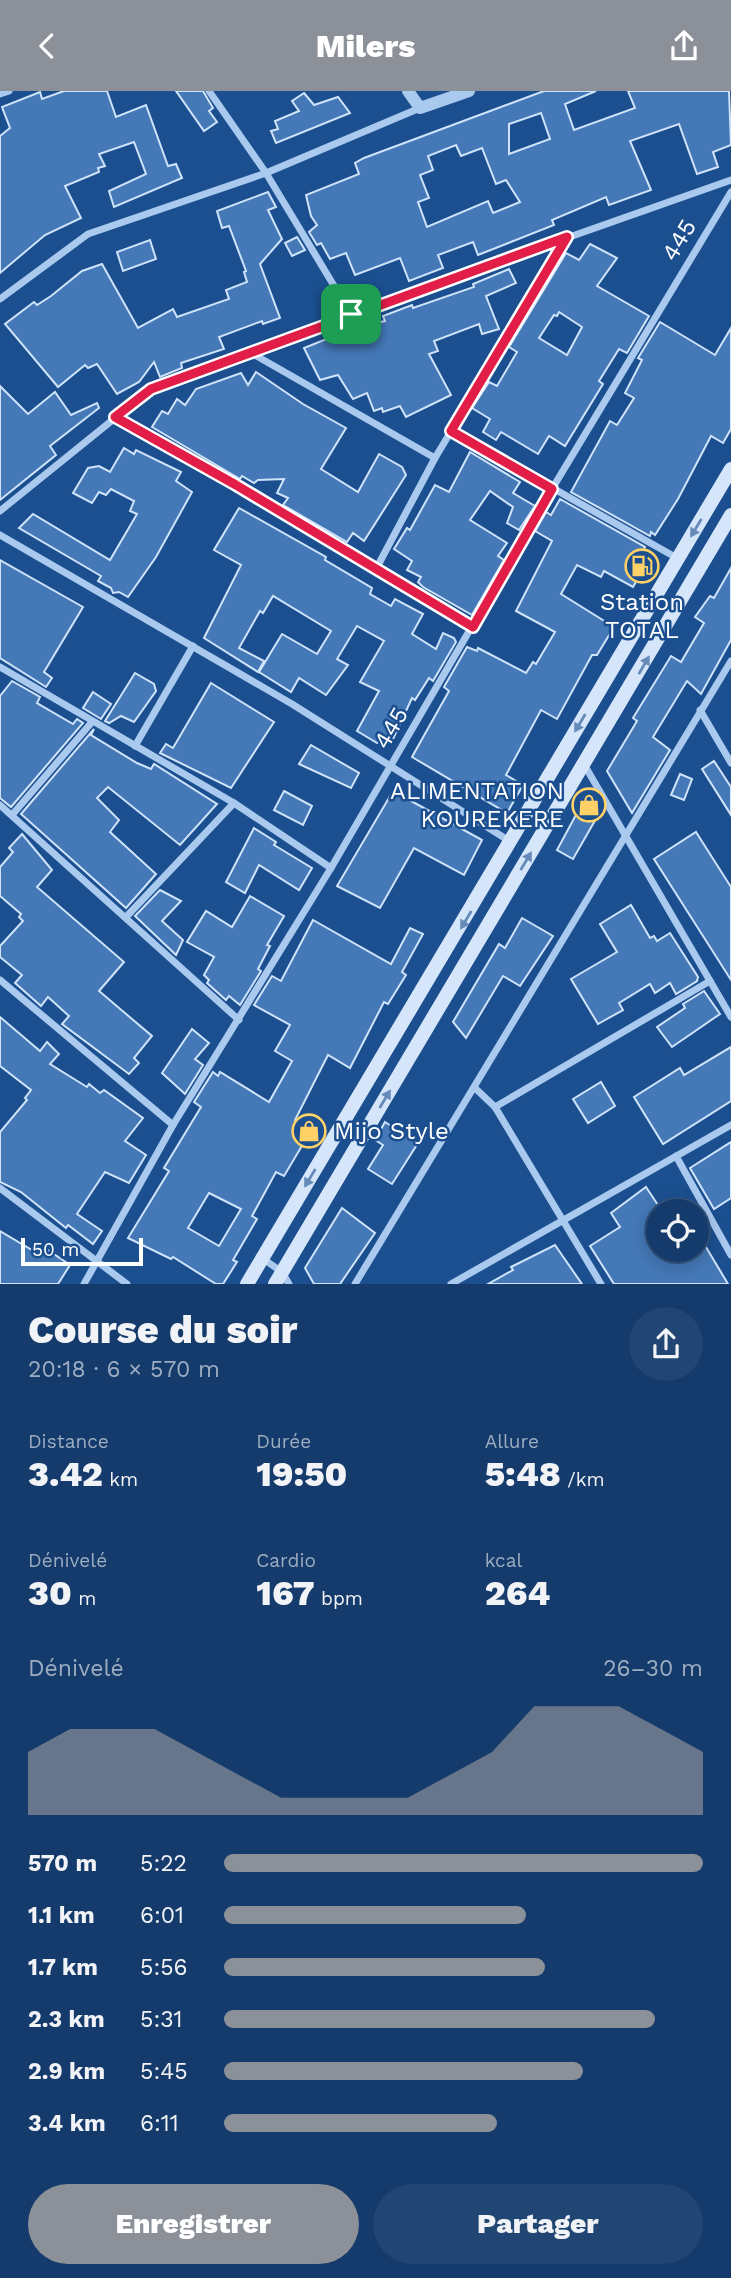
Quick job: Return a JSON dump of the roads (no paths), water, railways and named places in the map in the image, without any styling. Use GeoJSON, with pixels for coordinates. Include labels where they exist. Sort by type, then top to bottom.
{"type":"FeatureCollection","features":[{"type":"Feature","properties":{"kind":"main road"},"geometry":{"type":"LineString","coordinates":[[247,1284],[512,842],[731,469]]}},
{"type":"Feature","properties":{"kind":"main road"},"geometry":{"type":"LineString","coordinates":[[282,1280],[731,515]]}},
{"type":"Feature","properties":{"kind":"street"},"geometry":{"type":"LineString","coordinates":[[0,94],[9,91]]}},
{"type":"Feature","properties":{"kind":"street"},"geometry":{"type":"LineString","coordinates":[[209,91],[266,173],[351,314]]}},
{"type":"Feature","properties":{"kind":"street"},"geometry":{"type":"LineString","coordinates":[[408,91],[420,108]]}},
{"type":"Feature","properties":{"kind":"street"},"geometry":{"type":"LineString","coordinates":[[0,299],[88,234],[266,173],[420,108],[469,91]]}},
{"type":"Feature","properties":{"kind":"street"},"geometry":{"type":"LineString","coordinates":[[0,511],[151,389],[253,354],[351,314],[731,180]]}},
{"type":"Feature","properties":{"kind":"street","name":"445"},"geometry":{"type":"LineString","coordinates":[[84,1284],[173,1125],[331,869],[552,489],[731,192]]}},
{"type":"Feature","properties":{"kind":"street"},"geometry":{"type":"LineString","coordinates":[[375,571],[435,458],[567,237]]}},
{"type":"Feature","properties":{"kind":"street"},"geometry":{"type":"LineString","coordinates":[[253,354],[435,458]]}},
{"type":"Feature","properties":{"kind":"street"},"geometry":{"type":"LineString","coordinates":[[115,417],[236,485],[375,571],[473,627]]}},
{"type":"Feature","properties":{"kind":"street"},"geometry":{"type":"LineString","coordinates":[[451,431],[678,558]]}},
{"type":"Feature","properties":{"kind":"street"},"geometry":{"type":"LineString","coordinates":[[0,535],[194,646],[512,842]]}},
{"type":"Feature","properties":{"kind":"street"},"geometry":{"type":"LineString","coordinates":[[135,746],[194,646]]}},
{"type":"Feature","properties":{"kind":"street"},"geometry":{"type":"LineString","coordinates":[[355,1284],[476,1089],[624,834],[731,661]]}},
{"type":"Feature","properties":{"kind":"street"},"geometry":{"type":"LineString","coordinates":[[0,667],[234,803],[331,869]]}},
{"type":"Feature","properties":{"kind":"street"},"geometry":{"type":"LineString","coordinates":[[700,710],[731,764]]}},
{"type":"Feature","properties":{"kind":"street"},"geometry":{"type":"LineString","coordinates":[[12,815],[92,722]]}},
{"type":"Feature","properties":{"kind":"street"},"geometry":{"type":"LineString","coordinates":[[585,766],[731,1017]]}},
{"type":"Feature","properties":{"kind":"street"},"geometry":{"type":"LineString","coordinates":[[127,916],[234,803]]}},
{"type":"Feature","properties":{"kind":"street"},"geometry":{"type":"LineString","coordinates":[[0,805],[127,916],[239,1020]]}},
{"type":"Feature","properties":{"kind":"street"},"geometry":{"type":"LineString","coordinates":[[0,980],[173,1125]]}},
{"type":"Feature","properties":{"kind":"street"},"geometry":{"type":"LineString","coordinates":[[495,1107],[710,981]]}},
{"type":"Feature","properties":{"kind":"street"},"geometry":{"type":"LineString","coordinates":[[476,1089],[495,1107],[601,1284]]}},
{"type":"Feature","properties":{"kind":"street"},"geometry":{"type":"LineString","coordinates":[[451,1284],[731,1125]]}},
{"type":"Feature","properties":{"kind":"street"},"geometry":{"type":"LineString","coordinates":[[676,1156],[731,1255]]}},
{"type":"Feature","properties":{"kind":"street"},"geometry":{"type":"LineString","coordinates":[[0,1188],[127,1284]]}},
{"type":"Feature","properties":{"kind":"street"},"geometry":{"type":"LineString","coordinates":[[262,1258],[282,1280]]}},
{"type":"Feature","properties":{"kind":"place","name":"Station TOTAL"},"geometry":{"type":"Point","coordinates":[642,566]}},
{"type":"Feature","properties":{"kind":"place","name":"ALIMENTATION KOUREKERE"},"geometry":{"type":"Point","coordinates":[589,805]}},
{"type":"Feature","properties":{"kind":"place","name":"Mijo Style"},"geometry":{"type":"Point","coordinates":[309,1131]}}]}
